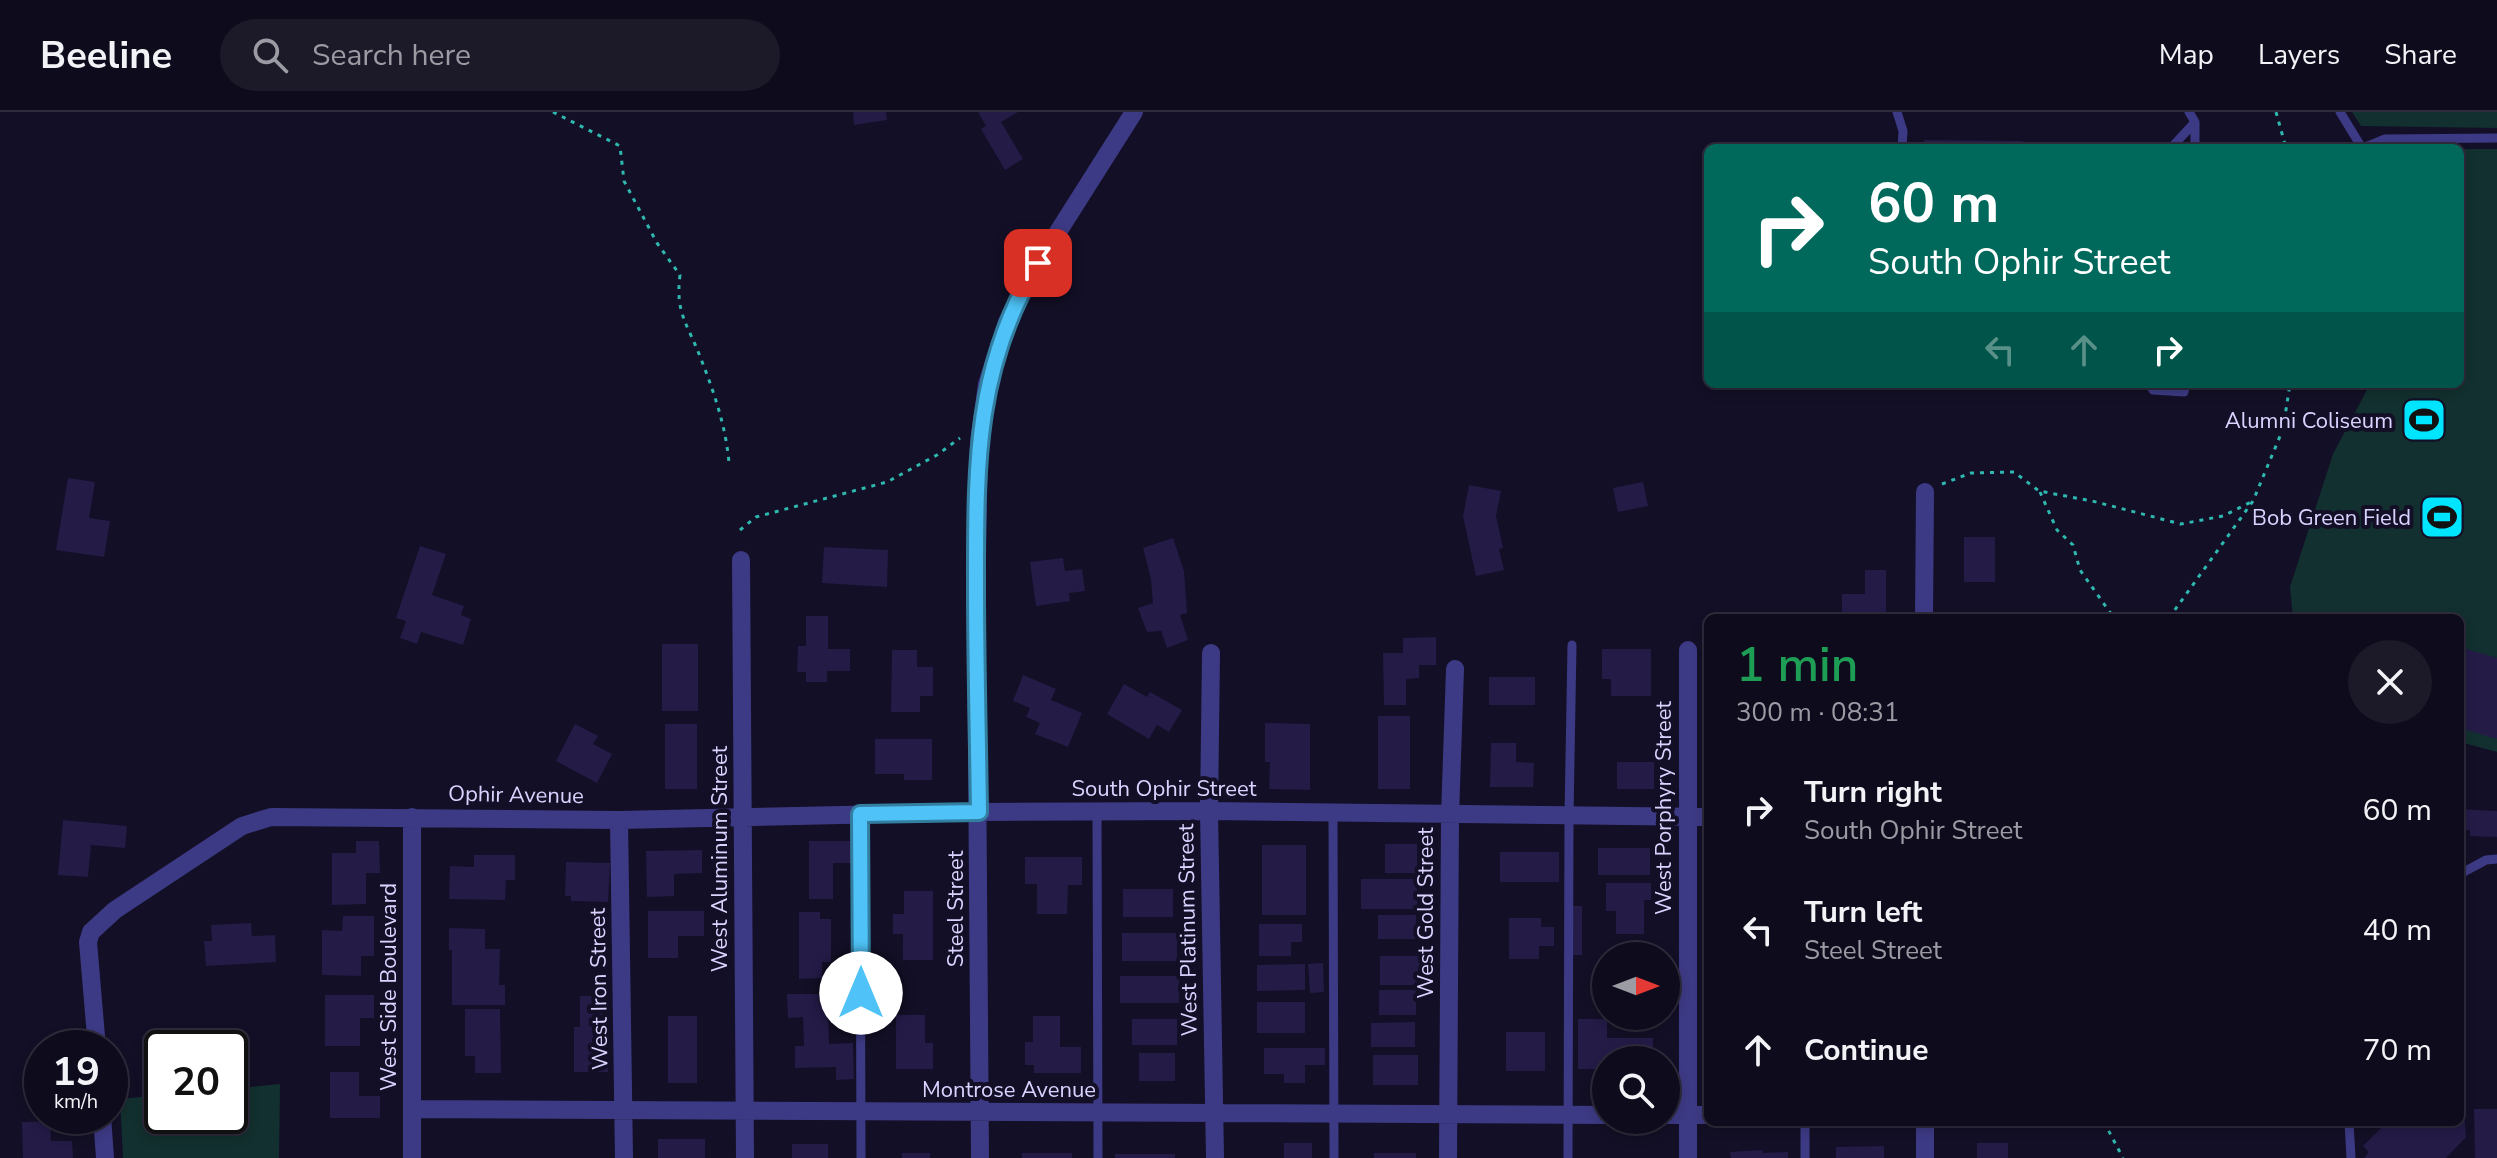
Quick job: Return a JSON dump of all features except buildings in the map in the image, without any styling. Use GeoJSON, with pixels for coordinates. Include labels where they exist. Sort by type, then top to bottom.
{"type":"FeatureCollection","features":[{"type":"Feature","properties":{"kind":"street","name":"Steel Street"},"geometry":{"type":"LineString","coordinates":[[980,1158],[977,496],[987,384],[1007,322],[1032,273],[1134,112]]}},
{"type":"Feature","properties":{"kind":"street"},"geometry":{"type":"LineString","coordinates":[[1924,614],[1925,492]]}},
{"type":"Feature","properties":{"kind":"street","name":"West Aluminum Street"},"geometry":{"type":"LineString","coordinates":[[741,560],[745,1158]]}},
{"type":"Feature","properties":{"kind":"street","name":"West Porphyry Street"},"geometry":{"type":"LineString","coordinates":[[1688,650],[1688,1158]]}},
{"type":"Feature","properties":{"kind":"street","name":"West Platinum Street"},"geometry":{"type":"LineString","coordinates":[[1211,653],[1209,811],[1215,1158]]}},
{"type":"Feature","properties":{"kind":"street","name":"West Gold Street"},"geometry":{"type":"LineString","coordinates":[[1448,1158],[1450,816],[1455,669]]}},
{"type":"Feature","properties":{"kind":"street","name":"South Ophir Street"},"geometry":{"type":"LineString","coordinates":[[619,820],[979,812],[1209,811],[1704,817]]}},
{"type":"Feature","properties":{"kind":"street","name":"Ophir Avenue"},"geometry":{"type":"LineString","coordinates":[[95,1030],[88,942],[91,932],[107,916],[242,826],[284,816],[619,820]]}},
{"type":"Feature","properties":{"kind":"street","name":"West Side Boulevard"},"geometry":{"type":"LineString","coordinates":[[412,817],[412,1158]]}},
{"type":"Feature","properties":{"kind":"street","name":"West Iron Street"},"geometry":{"type":"LineString","coordinates":[[619,820],[624,1158]]}},
{"type":"Feature","properties":{"kind":"street","name":"Montrose Avenue"},"geometry":{"type":"LineString","coordinates":[[412,1109],[1448,1117],[1592,1115]]}},
{"type":"Feature","properties":{"kind":"street"},"geometry":{"type":"LineString","coordinates":[[1680,1115],[1704,1115]]}},
{"type":"Feature","properties":{"kind":"street"},"geometry":{"type":"LineString","coordinates":[[1925,1126],[1925,1158]]}},
{"type":"Feature","properties":{"kind":"street"},"geometry":{"type":"LineString","coordinates":[[103,1134],[105,1158]]}},
{"type":"Feature","properties":{"kind":"lane"},"geometry":{"type":"LineString","coordinates":[[1897,112],[1903,131],[1902,144]]}},
{"type":"Feature","properties":{"kind":"lane"},"geometry":{"type":"LineString","coordinates":[[2189,112],[2195,122],[2195,144]]}},
{"type":"Feature","properties":{"kind":"lane"},"geometry":{"type":"LineString","coordinates":[[2340,112],[2360,144]]}},
{"type":"Feature","properties":{"kind":"lane"},"geometry":{"type":"LineString","coordinates":[[2175,144],[2195,122]]}},
{"type":"Feature","properties":{"kind":"lane"},"geometry":{"type":"LineString","coordinates":[[2373,144],[2385,139],[2497,138]]}},
{"type":"Feature","properties":{"kind":"lane"},"geometry":{"type":"LineString","coordinates":[[2152,388],[2184,392],[2185,388]]}},
{"type":"Feature","properties":{"kind":"lane"},"geometry":{"type":"LineString","coordinates":[[1568,1158],[1572,645]]}},
{"type":"Feature","properties":{"kind":"lane"},"geometry":{"type":"LineString","coordinates":[[1097,812],[1098,1158]]}},
{"type":"Feature","properties":{"kind":"lane"},"geometry":{"type":"LineString","coordinates":[[860,814],[861,1158]]}},
{"type":"Feature","properties":{"kind":"lane"},"geometry":{"type":"LineString","coordinates":[[1333,814],[1334,1158]]}},
{"type":"Feature","properties":{"kind":"lane"},"geometry":{"type":"LineString","coordinates":[[2464,872],[2486,860],[2497,859]]}},
{"type":"Feature","properties":{"kind":"lane"},"geometry":{"type":"LineString","coordinates":[[1805,1126],[1805,1158]]}},
{"type":"Feature","properties":{"kind":"lane"},"geometry":{"type":"LineString","coordinates":[[2349,1126],[2351,1158]]}},
{"type":"Feature","properties":{"kind":"path"},"geometry":{"type":"LineString","coordinates":[[553,112],[620,146],[624,181],[657,243],[680,275],[677,298],[681,315],[701,358],[727,435],[729,463]]}},
{"type":"Feature","properties":{"kind":"path"},"geometry":{"type":"LineString","coordinates":[[2276,112],[2285,144]]}},
{"type":"Feature","properties":{"kind":"path"},"geometry":{"type":"LineString","coordinates":[[2172,614],[2253,501],[2283,429],[2289,388]]}},
{"type":"Feature","properties":{"kind":"path"},"geometry":{"type":"LineString","coordinates":[[740,530],[756,517],[887,482],[937,455],[982,421]]}},
{"type":"Feature","properties":{"kind":"path"},"geometry":{"type":"LineString","coordinates":[[1925,492],[1971,473],[2014,472],[2039,491],[2181,524],[2223,516],[2253,501]]}},
{"type":"Feature","properties":{"kind":"path"},"geometry":{"type":"LineString","coordinates":[[2039,491],[2057,530],[2073,545],[2080,570],[2111,614]]}},
{"type":"Feature","properties":{"kind":"path"},"geometry":{"type":"LineString","coordinates":[[2106,1126],[2123,1158]]}},
{"type":"Feature","properties":{"kind":"green space"},"geometry":{"type":"Polygon","coordinates":[[[2352,112],[2497,112],[2497,128],[2361,126],[2352,112]]]}},
{"type":"Feature","properties":{"kind":"green space","name":"Alumni Coliseum"},"geometry":{"type":"Polygon","coordinates":[[[2464,149],[2497,149],[2497,752],[2464,743],[2464,614],[2293,614],[2290,587],[2333,454],[2368,388],[2464,388],[2464,149]]]}},
{"type":"Feature","properties":{"kind":"green space"},"geometry":{"type":"Polygon","coordinates":[[[280,1084],[279,1158],[123,1158],[122,1134],[128,1134],[128,1098],[144,1097],[144,1134],[248,1134],[248,1087],[280,1084]]]}},
{"type":"Feature","properties":{"kind":"place","name":"Alumni Coliseum"},"geometry":{"type":"Point","coordinates":[2424,420]}},
{"type":"Feature","properties":{"kind":"place","name":"Bob Green Field"},"geometry":{"type":"Point","coordinates":[2442,517]}},
{"type":"Feature","properties":{"kind":"route"},"geometry":{"type":"LineString","coordinates":[[861,993],[860,814],[979,812],[976,611],[979,442],[987,384],[1007,322],[1038,263]]}}]}
